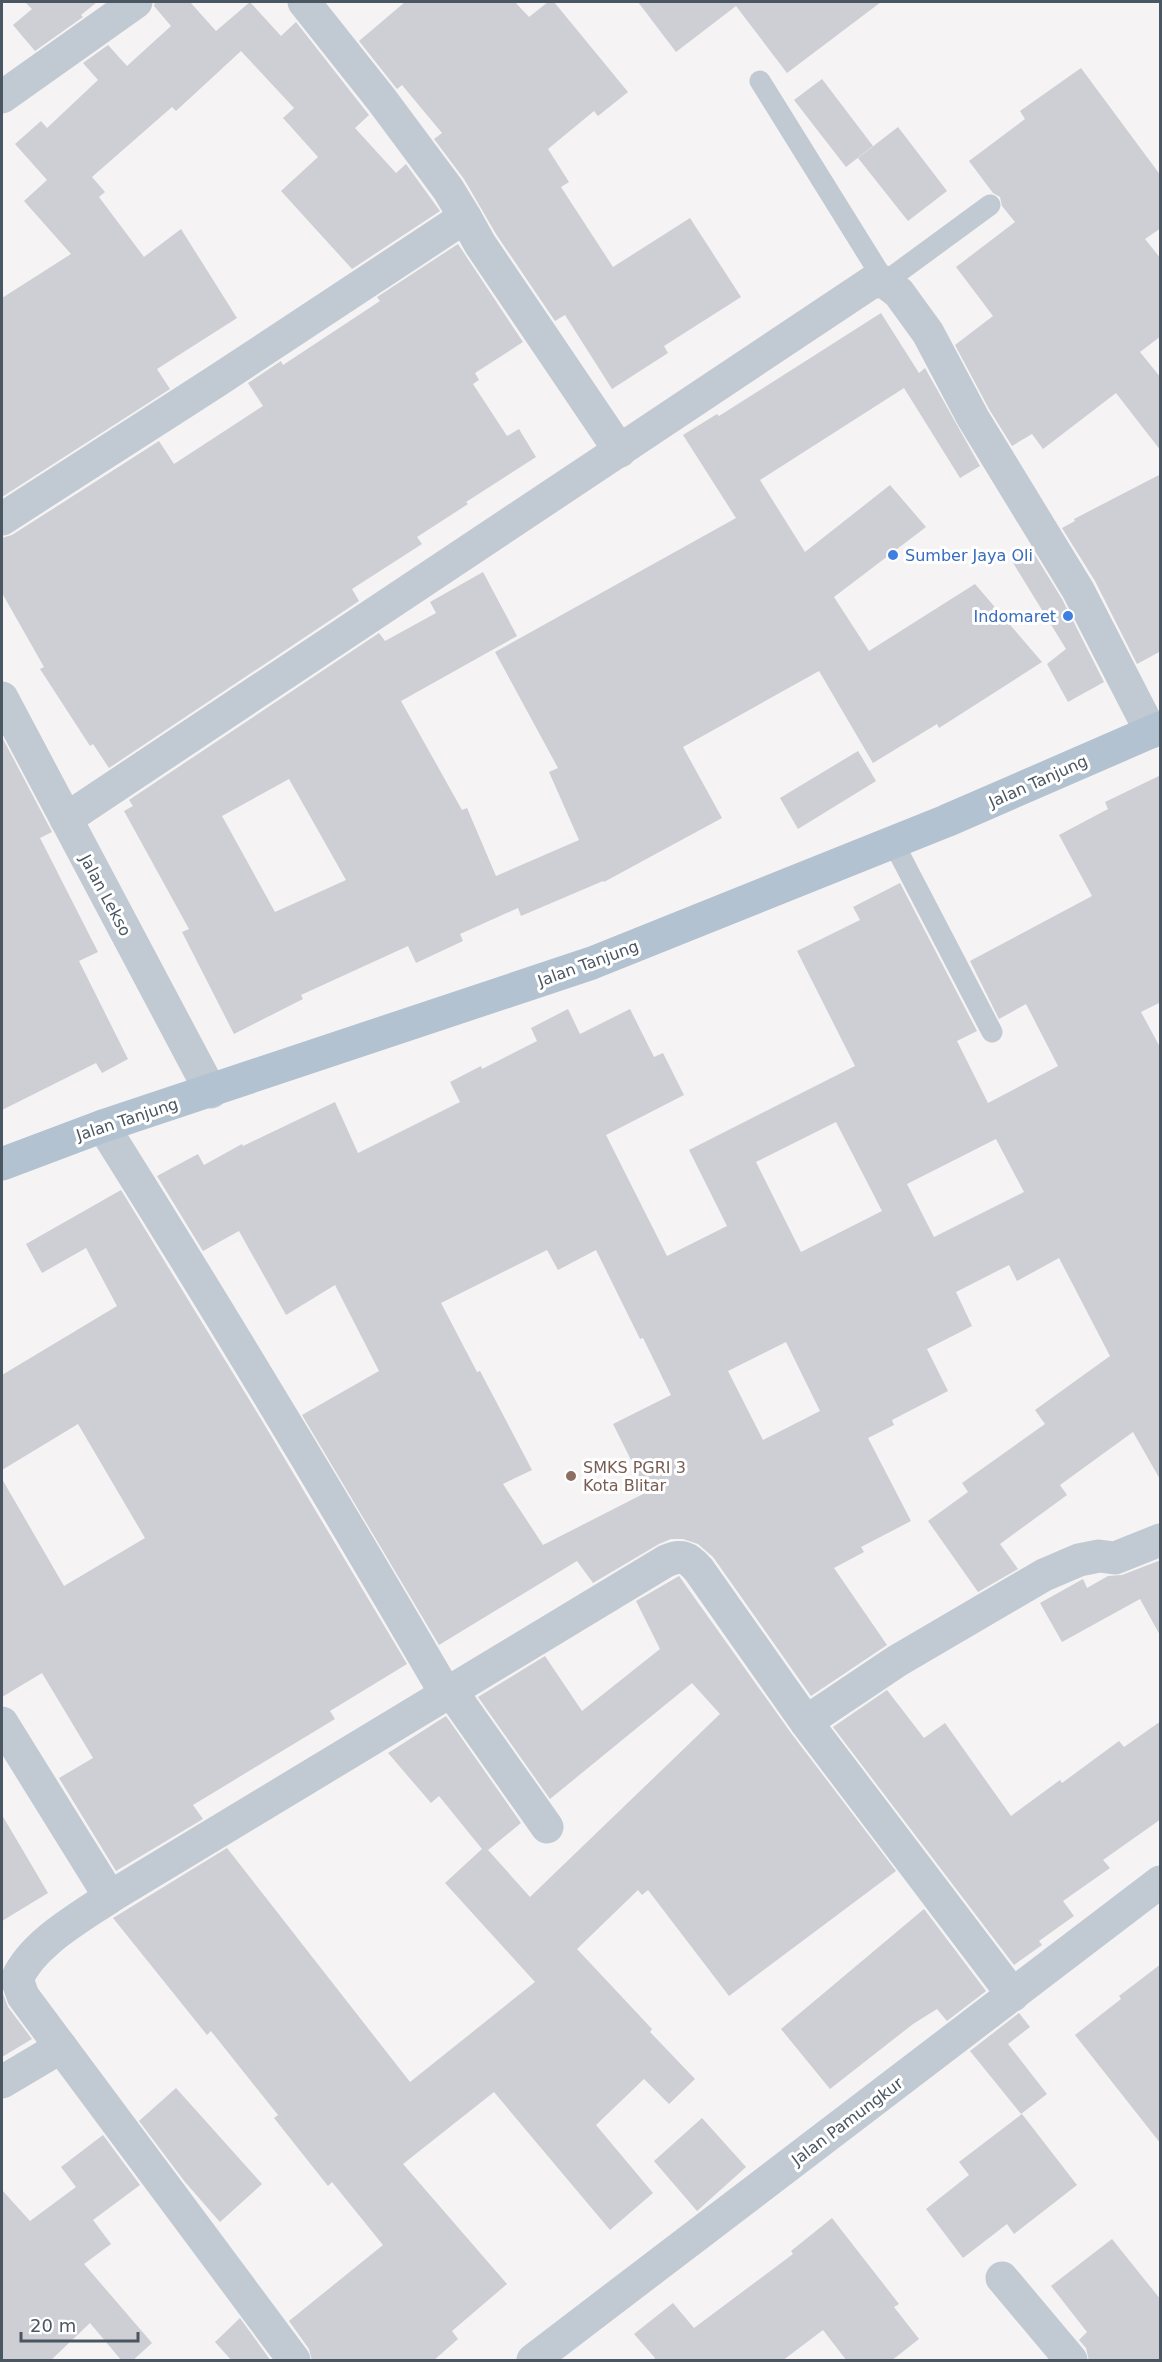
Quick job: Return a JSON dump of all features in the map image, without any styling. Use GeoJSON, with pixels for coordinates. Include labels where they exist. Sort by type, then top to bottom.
{"type":"FeatureCollection","features":[{"type":"Feature","properties":{"kind":"main road","name":"Jalan Tanjung"},"geometry":{"type":"LineString","coordinates":[[2,1164],[103,1126],[211,1092],[592,963],[893,842],[1156,730]]}},
{"type":"Feature","properties":{"kind":"street"},"geometry":{"type":"LineString","coordinates":[[2,97],[136,2]]}},
{"type":"Feature","properties":{"kind":"street"},"geometry":{"type":"LineString","coordinates":[[304,2],[381,99],[448,189],[480,244],[620,451]]}},
{"type":"Feature","properties":{"kind":"street"},"geometry":{"type":"LineString","coordinates":[[2,519],[465,217]]}},
{"type":"Feature","properties":{"kind":"street"},"geometry":{"type":"LineString","coordinates":[[66,819],[872,282],[885,282],[908,304],[928,333],[973,418],[1078,590],[1156,730]]}},
{"type":"Feature","properties":{"kind":"street","name":"Jalan Lekso"},"geometry":{"type":"LineString","coordinates":[[2,698],[211,1092]]}},
{"type":"Feature","properties":{"kind":"street"},"geometry":{"type":"LineString","coordinates":[[103,1126],[220,1312],[448,1693],[547,1827]]}},
{"type":"Feature","properties":{"kind":"street"},"geometry":{"type":"LineString","coordinates":[[806,1722],[897,1661],[1044,1575],[1079,1560],[1099,1556],[1115,1558],[1161,1540]]}},
{"type":"Feature","properties":{"kind":"street"},"geometry":{"type":"LineString","coordinates":[[294,2361],[24,1996],[17,1979],[23,1966],[56,1934],[110,1897],[678,1556],[690,1558],[806,1722],[1013,1995]]}},
{"type":"Feature","properties":{"kind":"street"},"geometry":{"type":"LineString","coordinates":[[2,1723],[110,1897]]}},
{"type":"Feature","properties":{"kind":"street","name":"Jalan Pamungkur"},"geometry":{"type":"LineString","coordinates":[[533,2361],[1161,1882]]}},
{"type":"Feature","properties":{"kind":"street"},"geometry":{"type":"LineString","coordinates":[[2,2082],[62,2047]]}},
{"type":"Feature","properties":{"kind":"street"},"geometry":{"type":"LineString","coordinates":[[1002,2278],[1071,2361]]}},
{"type":"Feature","properties":{"kind":"lane"},"geometry":{"type":"LineString","coordinates":[[760,81],[885,282],[990,205]]}},
{"type":"Feature","properties":{"kind":"lane"},"geometry":{"type":"LineString","coordinates":[[893,842],[992,1032]]}},
{"type":"Feature","properties":{"kind":"building"},"geometry":{"type":"Polygon","coordinates":[[[25,2],[97,2],[81,15],[83,17],[35,51],[13,25],[32,9],[25,2]]]}},
{"type":"Feature","properties":{"kind":"building"},"geometry":{"type":"Polygon","coordinates":[[[155,2],[190,2],[216,31],[250,2],[281,36],[296,22],[369,115],[355,128],[396,173],[406,164],[440,211],[352,269],[281,191],[318,157],[283,118],[294,108],[241,51],[176,111],[172,107],[92,177],[105,192],[99,197],[144,257],[181,229],[237,318],[157,369],[170,389],[2,497],[2,298],[71,254],[24,201],[47,180],[15,144],[41,121],[47,128],[98,80],[83,63],[108,45],[127,66],[171,26],[154,6],[155,2]]]}},
{"type":"Feature","properties":{"kind":"building"},"geometry":{"type":"Polygon","coordinates":[[[405,2],[515,2],[529,17],[548,2],[554,2],[628,92],[598,116],[594,111],[548,149],[569,182],[561,187],[613,267],[690,218],[741,297],[664,346],[668,353],[612,389],[565,315],[555,321],[496,234],[464,179],[434,139],[442,133],[402,85],[397,89],[359,41],[405,2]]]}},
{"type":"Feature","properties":{"kind":"building"},"geometry":{"type":"Polygon","coordinates":[[[638,2],[881,2],[787,73],[736,6],[676,52],[638,2]]]}},
{"type":"Feature","properties":{"kind":"building"},"geometry":{"type":"Polygon","coordinates":[[[1081,68],[1161,176],[1161,228],[1145,239],[1161,259],[1161,336],[1140,352],[1161,378],[1161,451],[1116,393],[1043,449],[1032,434],[1012,446],[989,409],[955,345],[993,316],[956,267],[1015,222],[1002,206],[1000,197],[993,193],[969,161],[1025,119],[1020,111],[1081,68]]]}},
{"type":"Feature","properties":{"kind":"building"},"geometry":{"type":"Polygon","coordinates":[[[822,79],[873,146],[846,167],[794,100],[822,79]]]}},
{"type":"Feature","properties":{"kind":"building"},"geometry":{"type":"Polygon","coordinates":[[[898,127],[947,191],[908,221],[858,158],[898,127]]]}},
{"type":"Feature","properties":{"kind":"building"},"geometry":{"type":"Polygon","coordinates":[[[458,244],[523,342],[475,373],[479,380],[473,384],[507,436],[519,429],[536,457],[417,537],[422,544],[352,589],[359,601],[109,768],[93,744],[90,746],[40,669],[44,667],[2,593],[2,538],[12,535],[159,441],[174,464],[263,406],[248,383],[281,361],[283,365],[380,301],[377,297],[458,244]]]}},
{"type":"Feature","properties":{"kind":"building"},"geometry":{"type":"Polygon","coordinates":[[[881,313],[919,373],[925,368],[980,466],[960,478],[904,388],[760,480],[805,552],[890,485],[926,527],[834,597],[869,651],[975,584],[1042,662],[939,728],[937,724],[873,763],[819,671],[683,747],[722,818],[604,882],[521,916],[518,908],[460,934],[463,941],[416,963],[408,946],[301,995],[303,999],[234,1034],[182,932],[189,929],[124,811],[133,806],[129,800],[379,633],[385,641],[436,613],[430,602],[483,572],[517,636],[401,701],[462,810],[467,808],[496,876],[579,840],[549,772],[558,768],[495,652],[736,518],[683,435],[717,414],[719,416],[881,313]],[[289,779],[222,816],[275,912],[346,880],[289,779]]]}},
{"type":"Feature","properties":{"kind":"building"},"geometry":{"type":"Polygon","coordinates":[[[1161,474],[1161,651],[1137,664],[1095,581],[1062,528],[1075,521],[1074,519],[1161,474]]]}},
{"type":"Feature","properties":{"kind":"building"},"geometry":{"type":"Polygon","coordinates":[[[1030,547],[1062,599],[1104,682],[1068,702],[1047,664],[1066,649],[1010,558],[1030,547]]]}},
{"type":"Feature","properties":{"kind":"building"},"geometry":{"type":"Polygon","coordinates":[[[2,737],[52,832],[40,838],[98,952],[79,961],[128,1059],[102,1073],[96,1063],[2,1110],[2,737]]]}},
{"type":"Feature","properties":{"kind":"building"},"geometry":{"type":"Polygon","coordinates":[[[858,751],[876,781],[798,829],[780,798],[858,751]]]}},
{"type":"Feature","properties":{"kind":"building"},"geometry":{"type":"Polygon","coordinates":[[[1161,775],[1161,1002],[1141,1012],[1161,1049],[1161,1481],[1133,1432],[1060,1485],[1067,1495],[1000,1544],[1018,1569],[978,1592],[928,1521],[968,1492],[962,1483],[1045,1424],[1035,1410],[1110,1356],[1059,1258],[1017,1281],[1009,1265],[956,1292],[972,1326],[927,1349],[948,1391],[892,1420],[894,1425],[868,1438],[911,1521],[861,1547],[864,1552],[834,1568],[887,1645],[811,1696],[713,1557],[698,1544],[683,1539],[671,1539],[659,1544],[593,1583],[577,1561],[439,1645],[302,1415],[379,1371],[335,1285],[286,1315],[239,1231],[203,1251],[157,1176],[198,1154],[204,1165],[242,1144],[243,1146],[335,1102],[358,1153],[460,1102],[450,1082],[481,1066],[482,1069],[537,1041],[531,1028],[568,1009],[580,1034],[630,1009],[654,1057],[663,1053],[684,1095],[606,1135],[667,1256],[727,1226],[689,1150],[855,1066],[797,951],[860,920],[853,907],[900,883],[977,1031],[957,1041],[988,1103],[1058,1066],[1026,1004],[999,1019],[970,961],[1092,896],[1059,835],[1108,809],[1105,802],[1161,775]],[[836,1122],[756,1162],[801,1252],[882,1211],[836,1122]],[[996,1139],[907,1184],[934,1237],[1024,1192],[996,1139]],[[547,1250],[441,1303],[532,1470],[503,1484],[543,1545],[647,1492],[613,1424],[671,1395],[643,1338],[640,1339],[596,1250],[558,1270],[547,1250]],[[786,1342],[728,1371],[763,1440],[820,1411],[786,1342]]]}},
{"type":"Feature","properties":{"kind":"building"},"geometry":{"type":"Polygon","coordinates":[[[121,1190],[407,1664],[330,1711],[335,1719],[193,1805],[203,1819],[116,1871],[59,1778],[93,1758],[42,1673],[2,1697],[2,1479],[64,1586],[145,1538],[78,1424],[2,1470],[2,1375],[117,1306],[86,1248],[42,1273],[26,1244],[121,1190]]]}},
{"type":"Feature","properties":{"kind":"building"},"geometry":{"type":"Polygon","coordinates":[[[1161,1560],[1161,1637],[1140,1599],[1062,1642],[1040,1603],[1083,1579],[1087,1588],[1108,1576],[1122,1575],[1161,1560]]]}},
{"type":"Feature","properties":{"kind":"building"},"geometry":{"type":"Polygon","coordinates":[[[679,1576],[791,1733],[896,1871],[729,1996],[648,1890],[642,1895],[638,1890],[577,1949],[695,2079],[669,2104],[644,2079],[596,2125],[653,2193],[610,2230],[494,2092],[403,2164],[507,2284],[452,2331],[458,2339],[433,2361],[312,2361],[309,2349],[289,2321],[383,2245],[332,2182],[328,2186],[274,2118],[278,2115],[211,2031],[207,2035],[113,1918],[227,1848],[410,2082],[535,1982],[445,1883],[482,1849],[439,1796],[431,1803],[388,1753],[446,1716],[521,1823],[488,1850],[530,1897],[720,1714],[692,1683],[550,1799],[478,1697],[545,1656],[582,1711],[660,1649],[636,1601],[679,1576]]]}},
{"type":"Feature","properties":{"kind":"building"},"geometry":{"type":"Polygon","coordinates":[[[887,1690],[924,1738],[945,1723],[1011,1816],[1060,1780],[1062,1783],[1119,1741],[1124,1747],[1161,1721],[1161,1819],[1103,1860],[1110,1868],[1063,1901],[1074,1916],[1039,1941],[1042,1945],[1014,1965],[833,1727],[887,1690]]]}},
{"type":"Feature","properties":{"kind":"building"},"geometry":{"type":"Polygon","coordinates":[[[2,1815],[48,1893],[2,1921],[2,1815]]]}},
{"type":"Feature","properties":{"kind":"building"},"geometry":{"type":"Polygon","coordinates":[[[924,1909],[986,1991],[947,2021],[937,2009],[913,2024],[830,2089],[781,2029],[924,1909]]]}},
{"type":"Feature","properties":{"kind":"building"},"geometry":{"type":"Polygon","coordinates":[[[1161,1964],[1161,2144],[1075,2035],[1121,1999],[1119,1996],[1161,1964]]]}},
{"type":"Feature","properties":{"kind":"building"},"geometry":{"type":"Polygon","coordinates":[[[2,1991],[8,2007],[32,2039],[2,2057],[2,1991]]]}},
{"type":"Feature","properties":{"kind":"building"},"geometry":{"type":"Polygon","coordinates":[[[1019,2013],[1030,2027],[1008,2044],[1047,2094],[1021,2114],[970,2051],[1019,2013]]]}},
{"type":"Feature","properties":{"kind":"building"},"geometry":{"type":"Polygon","coordinates":[[[176,2088],[262,2184],[220,2222],[185,2182],[139,2121],[176,2088]]]}},
{"type":"Feature","properties":{"kind":"building"},"geometry":{"type":"Polygon","coordinates":[[[1022,2114],[1077,2185],[1014,2234],[1007,2224],[963,2258],[926,2209],[969,2175],[959,2162],[1022,2114]]]}},
{"type":"Feature","properties":{"kind":"building"},"geometry":{"type":"Polygon","coordinates":[[[702,2118],[746,2167],[697,2211],[654,2161],[702,2118]]]}},
{"type":"Feature","properties":{"kind":"building"},"geometry":{"type":"Polygon","coordinates":[[[103,2135],[140,2185],[93,2220],[111,2244],[84,2264],[152,2343],[132,2361],[122,2361],[90,2323],[50,2361],[2,2361],[2,2190],[30,2221],[76,2187],[61,2167],[103,2135]]]}},
{"type":"Feature","properties":{"kind":"building"},"geometry":{"type":"Polygon","coordinates":[[[832,2218],[899,2304],[894,2307],[919,2339],[891,2361],[847,2361],[823,2330],[782,2361],[651,2361],[655,2358],[634,2334],[673,2303],[694,2328],[793,2254],[791,2251],[832,2218]]]}},
{"type":"Feature","properties":{"kind":"building"},"geometry":{"type":"Polygon","coordinates":[[[1112,2239],[1161,2300],[1161,2361],[1089,2361],[1086,2348],[1079,2340],[1087,2332],[1051,2286],[1112,2239]]]}},
{"type":"Feature","properties":{"kind":"building"},"geometry":{"type":"Polygon","coordinates":[[[240,2318],[271,2361],[232,2361],[215,2342],[240,2318]]]}},
{"type":"Feature","properties":{"kind":"place","name":"Sumber Jaya Oli"},"geometry":{"type":"Point","coordinates":[893,555]}},
{"type":"Feature","properties":{"kind":"place","name":"Indomaret"},"geometry":{"type":"Point","coordinates":[1068,616]}},
{"type":"Feature","properties":{"kind":"place","name":"SMKS PGRI 3 Kota Blitar"},"geometry":{"type":"Point","coordinates":[571,1476]}}]}
